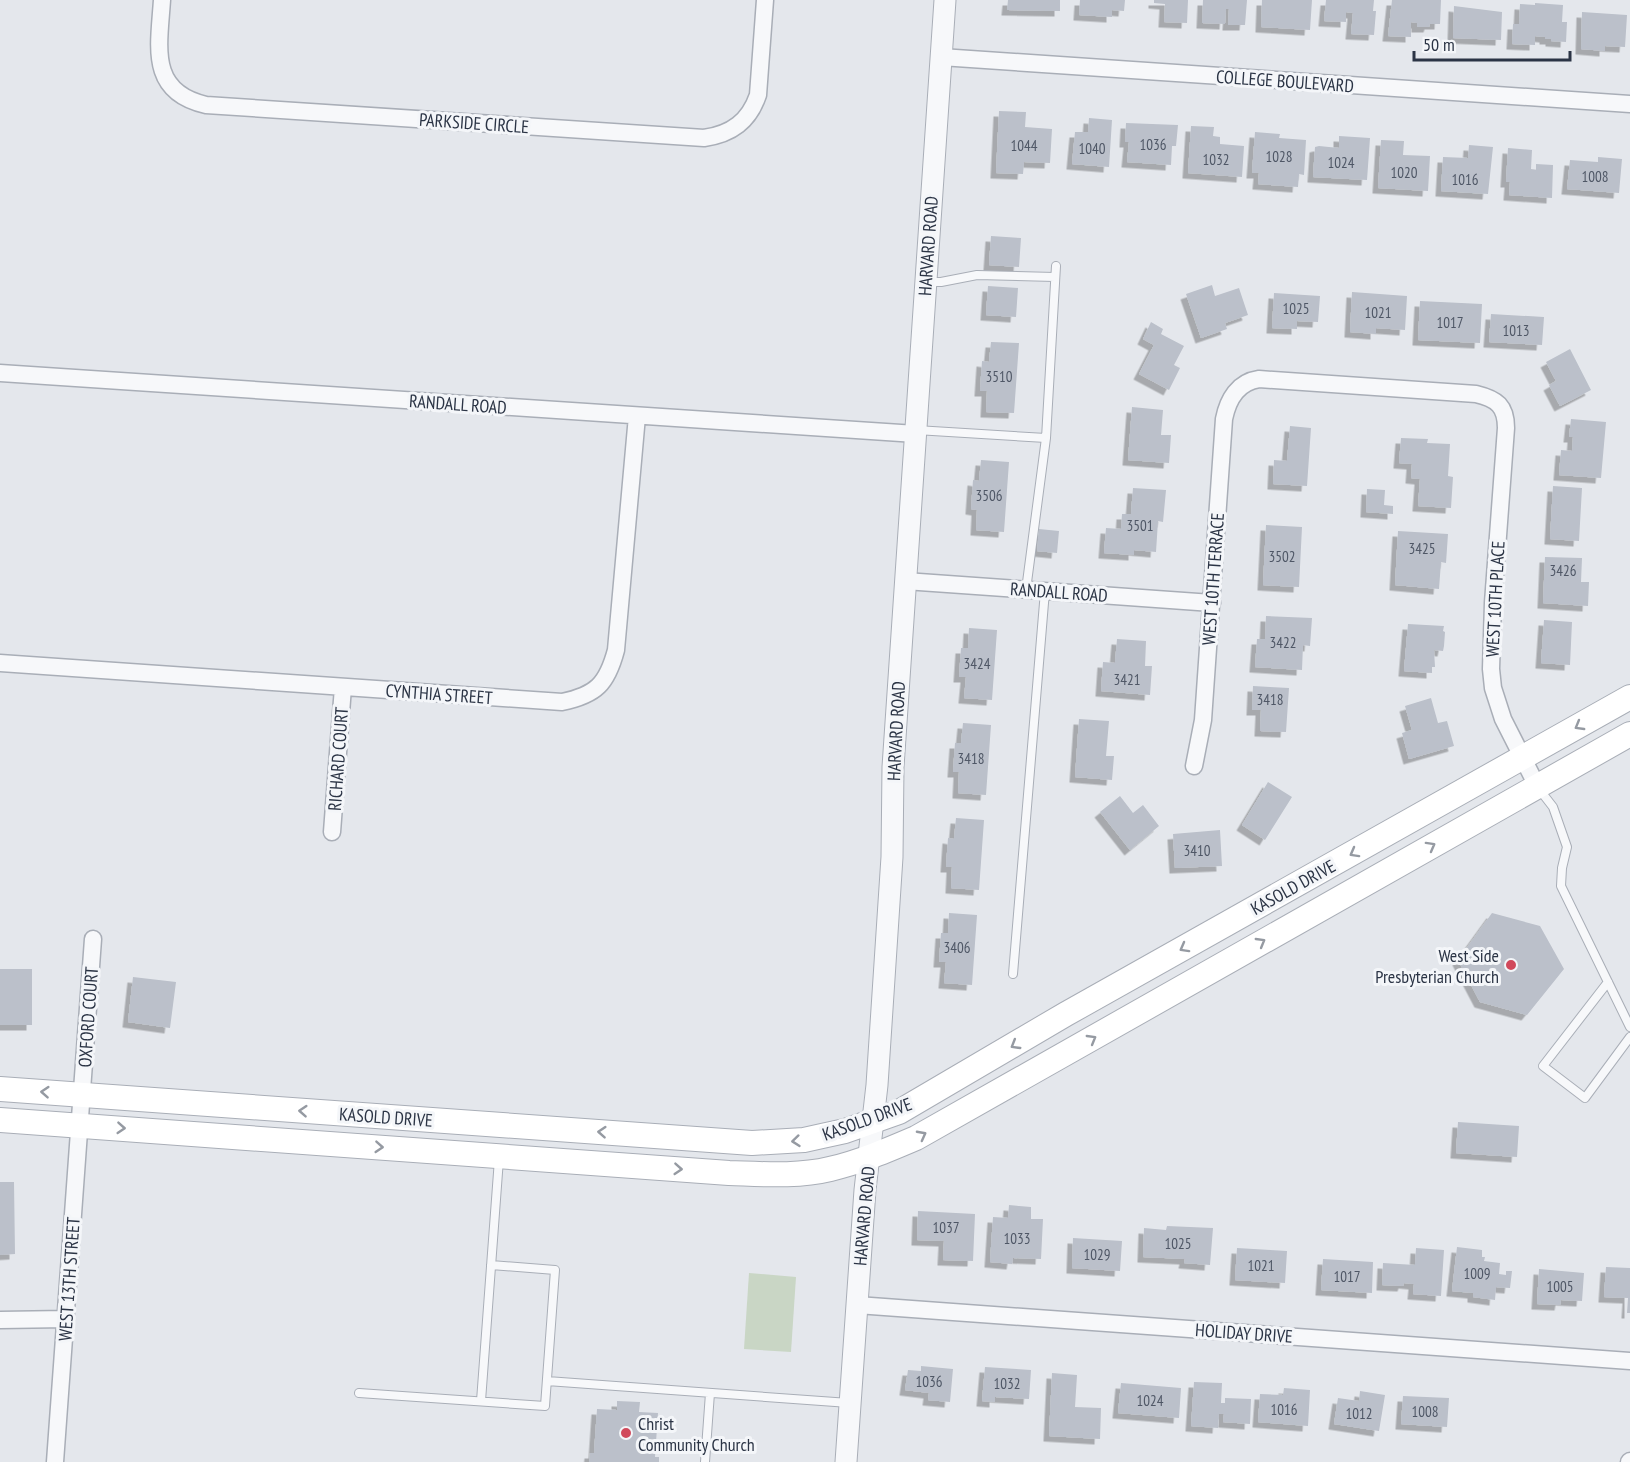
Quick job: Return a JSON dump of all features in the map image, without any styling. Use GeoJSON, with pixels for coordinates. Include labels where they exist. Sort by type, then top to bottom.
{"type":"FeatureCollection","features":[{"type":"Feature","properties":{"kind":"main road","name":"KASOLD DRIVE"},"geometry":{"type":"LineString","coordinates":[[0,1089],[752,1143],[804,1140],[845,1131],[899,1112],[926,1098],[1066,1014],[1630,697]]}},
{"type":"Feature","properties":{"kind":"main road","name":"KASOLD DRIVE"},"geometry":{"type":"LineString","coordinates":[[0,1120],[765,1174],[828,1170],[869,1159],[916,1138],[1630,734]]}},
{"type":"Feature","properties":{"kind":"street","name":"PARKSIDE CIRCLE"},"geometry":{"type":"LineString","coordinates":[[162,0],[158,57],[161,71],[174,90],[193,102],[206,105],[704,138],[720,136],[732,130],[748,116],[754,106],[758,95],[765,0]]}},
{"type":"Feature","properties":{"kind":"street","name":"HARVARD ROAD"},"geometry":{"type":"LineString","coordinates":[[846,1462],[869,1159],[878,1085],[892,857],[893,767],[945,0]]}},
{"type":"Feature","properties":{"kind":"street","name":"COLLEGE BOULEVARD"},"geometry":{"type":"LineString","coordinates":[[941,57],[1630,104]]}},
{"type":"Feature","properties":{"kind":"street","name":"RANDALL ROAD"},"geometry":{"type":"LineString","coordinates":[[0,373],[637,416],[916,432]]}},
{"type":"Feature","properties":{"kind":"street","name":"WEST 10TH PLACE"},"geometry":{"type":"LineString","coordinates":[[1235,393],[1248,382],[1260,380],[1476,394],[1493,399],[1500,404],[1505,414],[1506,428],[1493,603],[1491,669],[1498,705],[1509,732],[1537,786]]}},
{"type":"Feature","properties":{"kind":"street","name":"WEST 10TH TERRACE"},"geometry":{"type":"LineString","coordinates":[[1194,766],[1203,720],[1224,419],[1226,408],[1235,393]]}},
{"type":"Feature","properties":{"kind":"street","name":"CYNTHIA STREET"},"geometry":{"type":"LineString","coordinates":[[0,663],[562,702],[578,699],[593,692],[604,681],[611,668],[616,650],[637,416]]}},
{"type":"Feature","properties":{"kind":"street","name":"RANDALL ROAD"},"geometry":{"type":"LineString","coordinates":[[905,581],[1212,603]]}},
{"type":"Feature","properties":{"kind":"street","name":"RICHARD COURT"},"geometry":{"type":"LineString","coordinates":[[332,832],[343,687]]}},
{"type":"Feature","properties":{"kind":"street","name":"OXFORD COURT"},"geometry":{"type":"LineString","coordinates":[[82,1095],[93,939]]}},
{"type":"Feature","properties":{"kind":"street","name":"WEST 13TH STREET"},"geometry":{"type":"LineString","coordinates":[[55,1462],[82,1095]]}},
{"type":"Feature","properties":{"kind":"street","name":"HOLIDAY DRIVE"},"geometry":{"type":"LineString","coordinates":[[857,1305],[1630,1361]]}},
{"type":"Feature","properties":{"kind":"street"},"geometry":{"type":"LineString","coordinates":[[0,1320],[66,1319]]}},
{"type":"Feature","properties":{"kind":"lane"},"geometry":{"type":"LineString","coordinates":[[1026,590],[1046,438],[1056,266]]}},
{"type":"Feature","properties":{"kind":"lane"},"geometry":{"type":"LineString","coordinates":[[926,282],[941,282],[983,275],[1056,277]]}},
{"type":"Feature","properties":{"kind":"lane"},"geometry":{"type":"LineString","coordinates":[[916,432],[1046,438]]}},
{"type":"Feature","properties":{"kind":"lane"},"geometry":{"type":"LineString","coordinates":[[1013,974],[1045,591]]}},
{"type":"Feature","properties":{"kind":"lane"},"geometry":{"type":"LineString","coordinates":[[1537,786],[1553,807],[1567,848],[1562,868],[1561,886],[1608,982],[1626,1009],[1630,1027]]}},
{"type":"Feature","properties":{"kind":"lane"},"geometry":{"type":"LineString","coordinates":[[1608,982],[1544,1066],[1585,1098],[1630,1037]]}},
{"type":"Feature","properties":{"kind":"lane"},"geometry":{"type":"LineString","coordinates":[[481,1401],[499,1155]]}},
{"type":"Feature","properties":{"kind":"lane"},"geometry":{"type":"LineString","coordinates":[[359,1393],[545,1406],[555,1270],[491,1265]]}},
{"type":"Feature","properties":{"kind":"lane"},"geometry":{"type":"LineString","coordinates":[[547,1381],[850,1403]]}},
{"type":"Feature","properties":{"kind":"lane"},"geometry":{"type":"LineString","coordinates":[[705,1462],[710,1393]]}},
{"type":"Feature","properties":{"kind":"green space"},"geometry":{"type":"Polygon","coordinates":[[[749,1273],[796,1277],[791,1352],[744,1349],[749,1273]]]}},
{"type":"Feature","properties":{"kind":"building"},"geometry":{"type":"Polygon","coordinates":[[[1008,0],[1060,0],[1060,11],[1007,10],[1008,0]]]}},
{"type":"Feature","properties":{"kind":"building"},"geometry":{"type":"Polygon","coordinates":[[[1080,0],[1125,0],[1124,11],[1112,10],[1112,17],[1079,15],[1080,0]]]}},
{"type":"Feature","properties":{"kind":"building"},"geometry":{"type":"Polygon","coordinates":[[[1154,0],[1188,0],[1187,23],[1164,22],[1165,4],[1154,3],[1154,0]]]}},
{"type":"Feature","properties":{"kind":"building"},"geometry":{"type":"Polygon","coordinates":[[[1203,0],[1247,0],[1245,25],[1228,25],[1229,9],[1226,9],[1225,24],[1202,23],[1203,0]]]}},
{"type":"Feature","properties":{"kind":"building"},"geometry":{"type":"Polygon","coordinates":[[[1262,0],[1312,0],[1310,30],[1261,27],[1262,0]]]}},
{"type":"Feature","properties":{"kind":"building"},"geometry":{"type":"Polygon","coordinates":[[[1326,0],[1374,0],[1373,11],[1376,11],[1374,35],[1351,34],[1353,13],[1346,12],[1346,22],[1324,21],[1326,0]]]}},
{"type":"Feature","properties":{"kind":"building"},"geometry":{"type":"Polygon","coordinates":[[[1392,0],[1441,0],[1440,24],[1417,27],[1417,23],[1411,22],[1411,37],[1388,36],[1392,0]]]}},
{"type":"Feature","properties":{"kind":"building"},"geometry":{"type":"Polygon","coordinates":[[[1535,3],[1563,5],[1562,22],[1567,22],[1566,42],[1551,41],[1545,37],[1535,36],[1535,45],[1512,44],[1513,24],[1519,24],[1520,4],[1535,5],[1535,3]]]}},
{"type":"Feature","properties":{"kind":"building"},"geometry":{"type":"Polygon","coordinates":[[[1454,6],[1502,12],[1501,40],[1453,38],[1454,6]]]}},
{"type":"Feature","properties":{"kind":"building"},"geometry":{"type":"Polygon","coordinates":[[[1582,12],[1627,15],[1625,47],[1605,46],[1605,51],[1581,49],[1582,12]]]}},
{"type":"Feature","properties":{"kind":"building"},"geometry":{"type":"Polygon","coordinates":[[[999,111],[1026,112],[1025,127],[1052,129],[1050,163],[1024,162],[1023,174],[996,173],[999,111]]]}},
{"type":"Feature","properties":{"kind":"building"},"geometry":{"type":"Polygon","coordinates":[[[1089,118],[1112,120],[1109,167],[1072,164],[1075,132],[1088,132],[1089,118]]]}},
{"type":"Feature","properties":{"kind":"building"},"geometry":{"type":"Polygon","coordinates":[[[1126,123],[1178,125],[1176,146],[1172,146],[1171,165],[1127,162],[1129,142],[1125,142],[1126,123]]]}},
{"type":"Feature","properties":{"kind":"building"},"geometry":{"type":"Polygon","coordinates":[[[1191,126],[1214,127],[1213,136],[1220,137],[1220,144],[1244,146],[1242,177],[1188,173],[1191,126]]]}},
{"type":"Feature","properties":{"kind":"building"},"geometry":{"type":"Polygon","coordinates":[[[1255,132],[1280,134],[1279,138],[1306,140],[1304,175],[1299,174],[1298,187],[1258,184],[1259,173],[1252,173],[1255,132]]]}},
{"type":"Feature","properties":{"kind":"building"},"geometry":{"type":"Polygon","coordinates":[[[1339,136],[1370,138],[1367,180],[1313,177],[1315,147],[1339,148],[1339,136]]]}},
{"type":"Feature","properties":{"kind":"building"},"geometry":{"type":"Polygon","coordinates":[[[1381,140],[1404,141],[1403,155],[1430,156],[1428,191],[1378,188],[1381,140]]]}},
{"type":"Feature","properties":{"kind":"building"},"geometry":{"type":"Polygon","coordinates":[[[1469,145],[1493,147],[1488,194],[1441,191],[1443,157],[1468,158],[1469,145]]]}},
{"type":"Feature","properties":{"kind":"building"},"geometry":{"type":"Polygon","coordinates":[[[1508,148],[1532,150],[1531,169],[1536,170],[1536,164],[1553,165],[1552,198],[1509,195],[1510,182],[1506,182],[1508,148]]]}},
{"type":"Feature","properties":{"kind":"building"},"geometry":{"type":"Polygon","coordinates":[[[1598,157],[1622,159],[1619,193],[1567,189],[1570,160],[1598,162],[1598,157]]]}},
{"type":"Feature","properties":{"kind":"building"},"geometry":{"type":"Polygon","coordinates":[[[991,236],[1021,238],[1019,267],[989,265],[991,236]]]}},
{"type":"Feature","properties":{"kind":"building"},"geometry":{"type":"Polygon","coordinates":[[[1212,285],[1215,296],[1239,288],[1248,315],[1225,323],[1227,329],[1201,338],[1186,294],[1212,285]]]}},
{"type":"Feature","properties":{"kind":"building"},"geometry":{"type":"Polygon","coordinates":[[[988,286],[1018,288],[1016,317],[986,315],[988,286]]]}},
{"type":"Feature","properties":{"kind":"building"},"geometry":{"type":"Polygon","coordinates":[[[1352,292],[1407,296],[1405,330],[1376,328],[1376,334],[1350,332],[1352,292]]]}},
{"type":"Feature","properties":{"kind":"building"},"geometry":{"type":"Polygon","coordinates":[[[1274,293],[1320,296],[1318,322],[1297,321],[1297,329],[1272,328],[1274,293]]]}},
{"type":"Feature","properties":{"kind":"building"},"geometry":{"type":"Polygon","coordinates":[[[1420,301],[1482,304],[1480,343],[1418,340],[1420,301]]]}},
{"type":"Feature","properties":{"kind":"building"},"geometry":{"type":"Polygon","coordinates":[[[1491,314],[1544,317],[1542,345],[1489,342],[1491,314]]]}},
{"type":"Feature","properties":{"kind":"building"},"geometry":{"type":"Polygon","coordinates":[[[1151,322],[1163,329],[1161,334],[1184,346],[1174,365],[1180,368],[1169,390],[1139,374],[1154,345],[1143,339],[1151,322]]]}},
{"type":"Feature","properties":{"kind":"building"},"geometry":{"type":"Polygon","coordinates":[[[991,342],[1019,343],[1014,413],[986,412],[987,391],[980,391],[982,361],[989,362],[991,342]]]}},
{"type":"Feature","properties":{"kind":"building"},"geometry":{"type":"Polygon","coordinates":[[[1570,349],[1591,390],[1560,406],[1549,385],[1556,381],[1546,362],[1570,349]]]}},
{"type":"Feature","properties":{"kind":"building"},"geometry":{"type":"Polygon","coordinates":[[[1132,407],[1163,410],[1161,435],[1171,435],[1169,463],[1128,460],[1132,407]]]}},
{"type":"Feature","properties":{"kind":"building"},"geometry":{"type":"Polygon","coordinates":[[[1571,419],[1606,422],[1601,478],[1559,475],[1561,450],[1572,451],[1573,437],[1569,437],[1571,419]]]}},
{"type":"Feature","properties":{"kind":"building"},"geometry":{"type":"Polygon","coordinates":[[[1290,426],[1311,428],[1307,486],[1273,484],[1274,460],[1287,461],[1290,426]]]}},
{"type":"Feature","properties":{"kind":"building"},"geometry":{"type":"Polygon","coordinates":[[[1401,438],[1428,439],[1427,443],[1450,444],[1448,476],[1453,477],[1451,508],[1418,506],[1420,479],[1411,478],[1412,464],[1399,463],[1401,438]]]}},
{"type":"Feature","properties":{"kind":"building"},"geometry":{"type":"Polygon","coordinates":[[[981,460],[1009,462],[1004,532],[976,530],[977,510],[971,509],[973,480],[979,481],[981,460]]]}},
{"type":"Feature","properties":{"kind":"building"},"geometry":{"type":"Polygon","coordinates":[[[1553,486],[1582,488],[1579,541],[1550,539],[1553,486]]]}},
{"type":"Feature","properties":{"kind":"building"},"geometry":{"type":"Polygon","coordinates":[[[1133,488],[1166,490],[1163,522],[1158,521],[1156,552],[1134,550],[1134,555],[1104,553],[1106,528],[1121,529],[1122,514],[1131,514],[1133,488]]]}},
{"type":"Feature","properties":{"kind":"building"},"geometry":{"type":"Polygon","coordinates":[[[1367,489],[1385,490],[1384,505],[1393,506],[1393,514],[1366,512],[1367,489]]]}},
{"type":"Feature","properties":{"kind":"building"},"geometry":{"type":"Polygon","coordinates":[[[1266,525],[1302,527],[1299,587],[1263,585],[1266,525]]]}},
{"type":"Feature","properties":{"kind":"building"},"geometry":{"type":"Polygon","coordinates":[[[1039,529],[1059,531],[1057,553],[1037,551],[1039,529]]]}},
{"type":"Feature","properties":{"kind":"building"},"geometry":{"type":"Polygon","coordinates":[[[1398,531],[1448,534],[1446,563],[1441,562],[1439,589],[1395,585],[1398,531]]]}},
{"type":"Feature","properties":{"kind":"building"},"geometry":{"type":"Polygon","coordinates":[[[1545,557],[1582,558],[1581,582],[1589,582],[1588,606],[1543,603],[1545,557]]]}},
{"type":"Feature","properties":{"kind":"building"},"geometry":{"type":"Polygon","coordinates":[[[1266,616],[1312,618],[1310,646],[1303,645],[1302,670],[1255,667],[1257,639],[1265,639],[1266,616]]]}},
{"type":"Feature","properties":{"kind":"building"},"geometry":{"type":"Polygon","coordinates":[[[1544,620],[1572,622],[1570,665],[1541,663],[1544,620]]]}},
{"type":"Feature","properties":{"kind":"building"},"geometry":{"type":"Polygon","coordinates":[[[1408,624],[1444,626],[1443,651],[1434,650],[1435,667],[1432,667],[1432,673],[1404,671],[1408,624]]]}},
{"type":"Feature","properties":{"kind":"building"},"geometry":{"type":"Polygon","coordinates":[[[969,628],[997,630],[992,700],[964,698],[966,677],[959,677],[961,648],[968,648],[969,628]]]}},
{"type":"Feature","properties":{"kind":"building"},"geometry":{"type":"Polygon","coordinates":[[[1117,639],[1146,641],[1145,666],[1152,666],[1150,695],[1101,691],[1103,662],[1115,663],[1117,639]]]}},
{"type":"Feature","properties":{"kind":"building"},"geometry":{"type":"Polygon","coordinates":[[[1253,686],[1289,688],[1286,732],[1260,731],[1261,710],[1252,710],[1253,686]]]}},
{"type":"Feature","properties":{"kind":"building"},"geometry":{"type":"Polygon","coordinates":[[[1431,698],[1438,723],[1447,721],[1454,746],[1409,759],[1402,733],[1412,730],[1405,706],[1431,698]]]}},
{"type":"Feature","properties":{"kind":"building"},"geometry":{"type":"Polygon","coordinates":[[[1079,719],[1109,721],[1106,756],[1114,756],[1112,780],[1075,777],[1079,719]]]}},
{"type":"Feature","properties":{"kind":"building"},"geometry":{"type":"Polygon","coordinates":[[[963,723],[991,725],[986,795],[958,793],[959,772],[953,772],[955,743],[961,743],[963,723]]]}},
{"type":"Feature","properties":{"kind":"building"},"geometry":{"type":"Polygon","coordinates":[[[1268,782],[1292,797],[1265,840],[1242,825],[1268,782]]]}},
{"type":"Feature","properties":{"kind":"building"},"geometry":{"type":"Polygon","coordinates":[[[1120,796],[1133,813],[1143,805],[1159,826],[1130,850],[1100,812],[1120,796]]]}},
{"type":"Feature","properties":{"kind":"building"},"geometry":{"type":"Polygon","coordinates":[[[956,818],[984,820],[979,890],[951,888],[952,867],[946,867],[948,838],[954,839],[956,818]]]}},
{"type":"Feature","properties":{"kind":"building"},"geometry":{"type":"Polygon","coordinates":[[[1220,830],[1222,866],[1175,868],[1173,834],[1220,830]]]}},
{"type":"Feature","properties":{"kind":"building"},"geometry":{"type":"Polygon","coordinates":[[[949,913],[977,915],[972,985],[944,983],[946,962],[939,962],[941,933],[948,933],[949,913]]]}},
{"type":"Feature","properties":{"kind":"building","name":"West Side Presbyterian Church"},"geometry":{"type":"Polygon","coordinates":[[[1492,913],[1540,926],[1564,969],[1527,1015],[1480,1002],[1458,960],[1492,913]]]}},
{"type":"Feature","properties":{"kind":"building"},"geometry":{"type":"Polygon","coordinates":[[[0,969],[32,969],[32,1025],[0,1025],[0,969]]]}},
{"type":"Feature","properties":{"kind":"building"},"geometry":{"type":"Polygon","coordinates":[[[133,977],[176,982],[170,1028],[128,1022],[133,977]]]}},
{"type":"Feature","properties":{"kind":"building"},"geometry":{"type":"Polygon","coordinates":[[[1458,1122],[1519,1126],[1517,1157],[1456,1153],[1458,1122]]]}},
{"type":"Feature","properties":{"kind":"building"},"geometry":{"type":"Polygon","coordinates":[[[0,1182],[14,1182],[15,1254],[0,1255],[0,1182]]]}},
{"type":"Feature","properties":{"kind":"building"},"geometry":{"type":"Polygon","coordinates":[[[1009,1205],[1031,1207],[1031,1219],[1043,1219],[1041,1259],[1013,1258],[1012,1264],[990,1262],[993,1217],[1008,1218],[1009,1205]]]}},
{"type":"Feature","properties":{"kind":"building"},"geometry":{"type":"Polygon","coordinates":[[[918,1211],[975,1214],[973,1261],[943,1260],[944,1241],[917,1240],[918,1211]]]}},
{"type":"Feature","properties":{"kind":"building"},"geometry":{"type":"Polygon","coordinates":[[[1167,1226],[1213,1228],[1210,1265],[1184,1263],[1185,1259],[1143,1257],[1144,1228],[1166,1230],[1167,1226]]]}},
{"type":"Feature","properties":{"kind":"building"},"geometry":{"type":"Polygon","coordinates":[[[1073,1238],[1122,1241],[1120,1271],[1072,1268],[1073,1238]]]}},
{"type":"Feature","properties":{"kind":"building"},"geometry":{"type":"Polygon","coordinates":[[[1457,1247],[1482,1250],[1484,1261],[1500,1263],[1499,1274],[1506,1275],[1506,1271],[1512,1271],[1510,1288],[1496,1287],[1495,1300],[1473,1297],[1473,1293],[1452,1291],[1457,1247]]]}},
{"type":"Feature","properties":{"kind":"building"},"geometry":{"type":"Polygon","coordinates":[[[1237,1248],[1287,1251],[1285,1283],[1235,1280],[1237,1248]]]}},
{"type":"Feature","properties":{"kind":"building"},"geometry":{"type":"Polygon","coordinates":[[[1416,1248],[1444,1250],[1441,1296],[1413,1294],[1414,1284],[1382,1285],[1383,1263],[1415,1265],[1416,1248]]]}},
{"type":"Feature","properties":{"kind":"building"},"geometry":{"type":"Polygon","coordinates":[[[1323,1259],[1373,1262],[1372,1293],[1321,1290],[1323,1259]]]}},
{"type":"Feature","properties":{"kind":"building"},"geometry":{"type":"Polygon","coordinates":[[[1606,1267],[1630,1268],[1630,1313],[1627,1313],[1628,1298],[1604,1297],[1606,1267]]]}},
{"type":"Feature","properties":{"kind":"building"},"geometry":{"type":"Polygon","coordinates":[[[1539,1269],[1584,1273],[1582,1301],[1561,1300],[1560,1305],[1537,1304],[1539,1269]]]}},
{"type":"Feature","properties":{"kind":"building"},"geometry":{"type":"Polygon","coordinates":[[[921,1366],[953,1369],[950,1402],[928,1400],[929,1393],[905,1390],[908,1370],[921,1371],[921,1366]]]}},
{"type":"Feature","properties":{"kind":"building"},"geometry":{"type":"Polygon","coordinates":[[[985,1367],[1031,1370],[1029,1399],[995,1397],[995,1402],[982,1401],[985,1367]]]}},
{"type":"Feature","properties":{"kind":"building"},"geometry":{"type":"Polygon","coordinates":[[[1052,1373],[1077,1375],[1075,1407],[1101,1408],[1100,1439],[1049,1436],[1052,1373]]]}},
{"type":"Feature","properties":{"kind":"building"},"geometry":{"type":"Polygon","coordinates":[[[1194,1382],[1222,1383],[1221,1403],[1225,1403],[1225,1398],[1251,1399],[1250,1424],[1223,1422],[1224,1414],[1219,1414],[1218,1428],[1191,1426],[1194,1382]]]}},
{"type":"Feature","properties":{"kind":"building"},"geometry":{"type":"Polygon","coordinates":[[[1121,1383],[1181,1388],[1179,1418],[1118,1413],[1121,1383]]]}},
{"type":"Feature","properties":{"kind":"building"},"geometry":{"type":"Polygon","coordinates":[[[1284,1388],[1310,1390],[1308,1426],[1258,1422],[1260,1394],[1283,1395],[1284,1388]]]}},
{"type":"Feature","properties":{"kind":"building"},"geometry":{"type":"Polygon","coordinates":[[[1360,1391],[1385,1395],[1379,1431],[1334,1424],[1338,1398],[1359,1401],[1360,1391]]]}},
{"type":"Feature","properties":{"kind":"building"},"geometry":{"type":"Polygon","coordinates":[[[1403,1396],[1449,1398],[1447,1427],[1401,1424],[1403,1396]]]}},
{"type":"Feature","properties":{"kind":"building","name":"Christ Community Church"},"geometry":{"type":"Polygon","coordinates":[[[617,1401],[640,1402],[639,1412],[658,1413],[655,1457],[659,1457],[659,1462],[589,1462],[590,1453],[594,1453],[597,1409],[617,1410],[617,1401]]]}},
{"type":"Feature","properties":{"kind":"place","name":"West Side Presbyterian Church"},"geometry":{"type":"Point","coordinates":[1511,965]}},
{"type":"Feature","properties":{"kind":"place","name":"Christ Community Church"},"geometry":{"type":"Point","coordinates":[626,1433]}}]}
